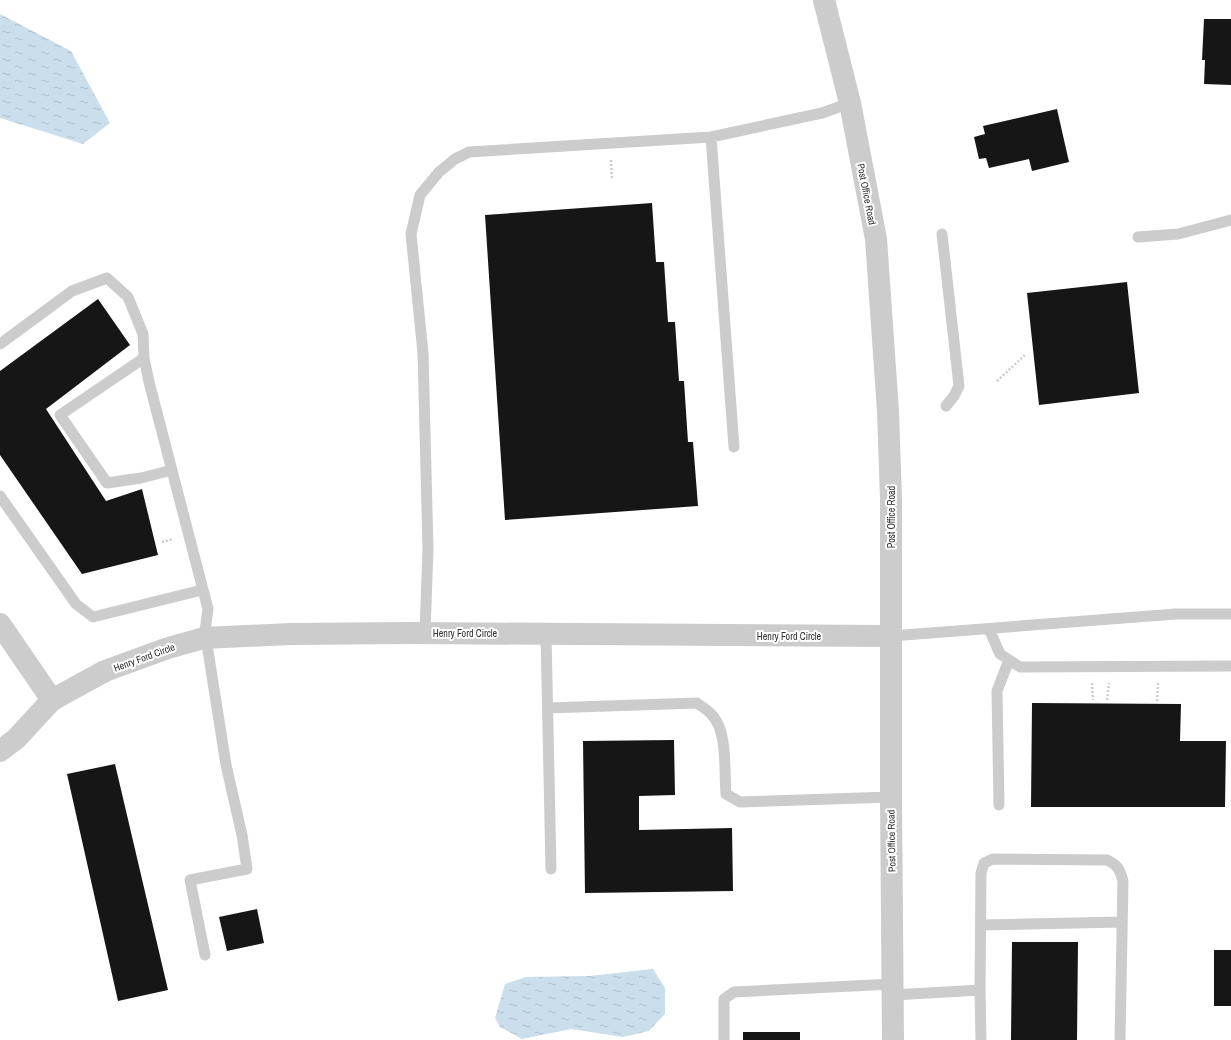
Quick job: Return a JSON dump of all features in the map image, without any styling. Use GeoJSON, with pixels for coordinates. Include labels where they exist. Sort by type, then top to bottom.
{"type":"FeatureCollection","features":[{"type":"Feature","properties":{"kind":"street","name":"Post Office Road"},"geometry":{"type":"LineString","coordinates":[[824,0],[850,103],[876,239],[888,411],[891,499],[893,1040]]}},
{"type":"Feature","properties":{"kind":"street"},"geometry":{"type":"LineString","coordinates":[[0,624],[52,700]]}},
{"type":"Feature","properties":{"kind":"street","name":"Henry Ford Circle"},"geometry":{"type":"LineString","coordinates":[[0,751],[16,739],[52,700],[105,671],[168,648],[205,638],[290,634],[425,633],[891,636]]}},
{"type":"Feature","properties":{"kind":"lane"},"geometry":{"type":"LineString","coordinates":[[425,633],[428,548],[423,353],[411,234],[420,195],[438,172],[455,159],[469,152],[711,137],[822,113],[850,103]]}},
{"type":"Feature","properties":{"kind":"lane"},"geometry":{"type":"LineString","coordinates":[[711,137],[734,447]]}},
{"type":"Feature","properties":{"kind":"lane"},"geometry":{"type":"LineString","coordinates":[[1138,237],[1178,234],[1231,220]]}},
{"type":"Feature","properties":{"kind":"lane"},"geometry":{"type":"LineString","coordinates":[[942,234],[959,386],[954,396],[946,406]]}},
{"type":"Feature","properties":{"kind":"lane"},"geometry":{"type":"LineString","coordinates":[[0,344],[72,291],[107,278],[128,297],[143,334],[144,358],[208,609],[205,638],[226,765],[242,836],[247,869],[190,880],[205,955]]}},
{"type":"Feature","properties":{"kind":"lane"},"geometry":{"type":"LineString","coordinates":[[144,358],[60,415],[107,483],[141,478],[172,470]]}},
{"type":"Feature","properties":{"kind":"lane"},"geometry":{"type":"LineString","coordinates":[[0,496],[76,604],[93,616],[202,590]]}},
{"type":"Feature","properties":{"kind":"lane"},"geometry":{"type":"LineString","coordinates":[[891,636],[1176,614],[1231,614]]}},
{"type":"Feature","properties":{"kind":"lane"},"geometry":{"type":"LineString","coordinates":[[988,629],[1000,654],[1020,667],[1231,666]]}},
{"type":"Feature","properties":{"kind":"lane"},"geometry":{"type":"LineString","coordinates":[[546,634],[551,869]]}},
{"type":"Feature","properties":{"kind":"lane"},"geometry":{"type":"LineString","coordinates":[[999,805],[997,691],[1009,660]]}},
{"type":"Feature","properties":{"kind":"lane"},"geometry":{"type":"LineString","coordinates":[[548,708],[698,703],[713,715],[719,727],[723,745],[726,794],[740,802],[891,797]]}},
{"type":"Feature","properties":{"kind":"lane"},"geometry":{"type":"LineString","coordinates":[[981,1040],[981,873],[984,863],[993,859],[1106,860],[1115,864],[1120,870],[1123,881],[1120,1040]]}},
{"type":"Feature","properties":{"kind":"lane"},"geometry":{"type":"LineString","coordinates":[[981,924],[1122,922]]}},
{"type":"Feature","properties":{"kind":"lane"},"geometry":{"type":"LineString","coordinates":[[724,1040],[724,999],[734,992],[893,989],[980,990]]}},
{"type":"Feature","properties":{"kind":"path"},"geometry":{"type":"LineString","coordinates":[[610,158],[612,180]]}},
{"type":"Feature","properties":{"kind":"path"},"geometry":{"type":"LineString","coordinates":[[997,380],[1026,354]]}},
{"type":"Feature","properties":{"kind":"water"},"geometry":{"type":"Polygon","coordinates":[[[0,14],[71,51],[110,123],[83,144],[0,118],[0,14]]]}},
{"type":"Feature","properties":{"kind":"water"},"geometry":{"type":"Polygon","coordinates":[[[653,969],[665,988],[665,1014],[649,1031],[623,1037],[571,1029],[522,1039],[500,1027],[495,1018],[505,984],[526,977],[589,976],[653,969]]]}},
{"type":"Feature","properties":{"kind":"building"},"geometry":{"type":"Polygon","coordinates":[[[1204,19],[1231,19],[1231,85],[1204,84],[1205,60],[1202,60],[1204,19]]]}},
{"type":"Feature","properties":{"kind":"building"},"geometry":{"type":"Polygon","coordinates":[[[1057,109],[1069,162],[1032,171],[1029,159],[989,168],[986,158],[979,159],[974,137],[985,134],[983,126],[1057,109]]]}},
{"type":"Feature","properties":{"kind":"building"},"geometry":{"type":"Polygon","coordinates":[[[652,203],[656,262],[664,262],[668,322],[675,322],[679,381],[684,381],[688,442],[693,442],[698,506],[505,520],[485,215],[652,203]]]}},
{"type":"Feature","properties":{"kind":"building"},"geometry":{"type":"Polygon","coordinates":[[[1127,282],[1139,393],[1039,405],[1027,293],[1127,282]]]}},
{"type":"Feature","properties":{"kind":"building"},"geometry":{"type":"Polygon","coordinates":[[[98,299],[130,345],[46,409],[106,501],[142,489],[158,555],[82,574],[0,455],[0,371],[98,299]]]}},
{"type":"Feature","properties":{"kind":"building"},"geometry":{"type":"Polygon","coordinates":[[[1032,703],[1181,704],[1180,741],[1226,741],[1225,807],[1031,807],[1032,703]]]}},
{"type":"Feature","properties":{"kind":"building"},"geometry":{"type":"Polygon","coordinates":[[[674,740],[675,795],[639,796],[639,830],[732,828],[733,891],[585,893],[583,741],[674,740]]]}},
{"type":"Feature","properties":{"kind":"building"},"geometry":{"type":"Polygon","coordinates":[[[115,764],[168,990],[118,1001],[67,774],[115,764]]]}},
{"type":"Feature","properties":{"kind":"building"},"geometry":{"type":"Polygon","coordinates":[[[257,909],[264,943],[227,951],[219,917],[257,909]]]}},
{"type":"Feature","properties":{"kind":"building"},"geometry":{"type":"Polygon","coordinates":[[[1012,942],[1078,942],[1077,1040],[1011,1040],[1012,942]]]}},
{"type":"Feature","properties":{"kind":"building"},"geometry":{"type":"Polygon","coordinates":[[[1214,950],[1231,950],[1231,1006],[1214,1006],[1214,950]]]}},
{"type":"Feature","properties":{"kind":"building"},"geometry":{"type":"Polygon","coordinates":[[[743,1032],[800,1032],[800,1040],[743,1040],[743,1032]]]}}]}
